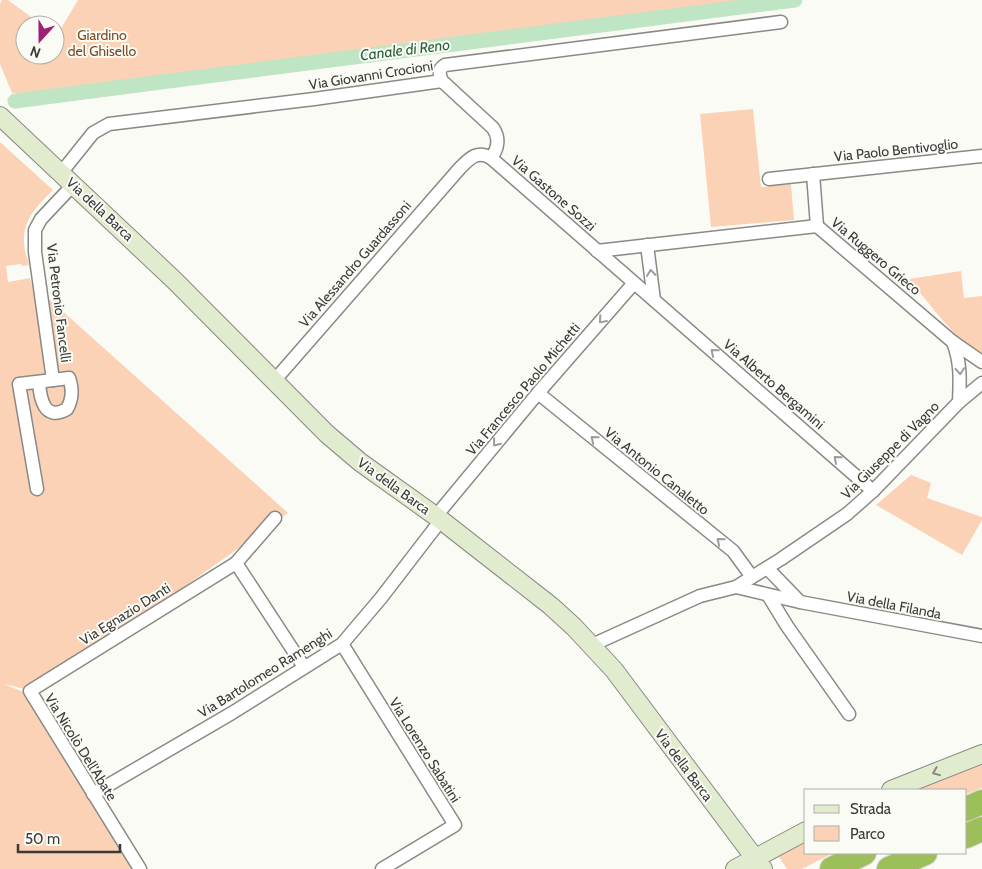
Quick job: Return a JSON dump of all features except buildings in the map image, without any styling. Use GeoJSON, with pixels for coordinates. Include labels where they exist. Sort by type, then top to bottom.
{"type":"FeatureCollection","features":[{"type":"Feature","properties":{"kind":"highway"},"geometry":{"type":"LineString","coordinates":[[967,809],[982,802]]}},
{"type":"Feature","properties":{"kind":"highway"},"geometry":{"type":"LineString","coordinates":[[967,836],[982,829]]}},
{"type":"Feature","properties":{"kind":"highway"},"geometry":{"type":"LineString","coordinates":[[832,869],[862,854]]}},
{"type":"Feature","properties":{"kind":"highway"},"geometry":{"type":"LineString","coordinates":[[889,869],[923,854]]}},
{"type":"Feature","properties":{"kind":"street","name":"Via Giovanni Crocioni"},"geometry":{"type":"LineString","coordinates":[[67,179],[93,133],[109,124],[442,81],[439,74],[440,70],[448,64],[781,22]]}},
{"type":"Feature","properties":{"kind":"street","name":"Via Gastone Sozzi"},"geometry":{"type":"LineString","coordinates":[[442,81],[494,128],[498,143],[496,151],[491,158]]}},
{"type":"Feature","properties":{"kind":"street","name":"Via della Barca"},"geometry":{"type":"LineString","coordinates":[[2,114],[67,179],[174,280],[327,434],[360,462],[439,518],[551,606],[592,645],[619,677],[759,863]]}},
{"type":"Feature","properties":{"kind":"street","name":"Via Gastone Sozzi"},"geometry":{"type":"LineString","coordinates":[[460,168],[475,155],[481,154],[491,158],[634,283]]}},
{"type":"Feature","properties":{"kind":"street","name":"Via Paolo Bentivoglio"},"geometry":{"type":"LineString","coordinates":[[769,179],[982,156]]}},
{"type":"Feature","properties":{"kind":"street","name":"Via Alessandro Guardassoni"},"geometry":{"type":"LineString","coordinates":[[274,381],[460,168]]}},
{"type":"Feature","properties":{"kind":"street"},"geometry":{"type":"LineString","coordinates":[[813,174],[817,226]]}},
{"type":"Feature","properties":{"kind":"street","name":"Via Petronio Fancelli"},"geometry":{"type":"LineString","coordinates":[[53,380],[36,252],[36,230],[67,179]]}},
{"type":"Feature","properties":{"kind":"street","name":"Via Ruggero Grieco"},"geometry":{"type":"LineString","coordinates":[[597,251],[817,226],[953,342],[982,362]]}},
{"type":"Feature","properties":{"kind":"street"},"geometry":{"type":"LineString","coordinates":[[647,245],[654,300]]}},
{"type":"Feature","properties":{"kind":"street","name":"Via Alberto Bergamini"},"geometry":{"type":"LineString","coordinates":[[634,283],[873,491]]}},
{"type":"Feature","properties":{"kind":"street","name":"Via Francesco Paolo Michetti"},"geometry":{"type":"LineString","coordinates":[[439,518],[538,393],[634,283]]}},
{"type":"Feature","properties":{"kind":"street"},"geometry":{"type":"LineString","coordinates":[[953,342],[959,358],[961,375],[959,402]]}},
{"type":"Feature","properties":{"kind":"street","name":"Via Petronio Fancelli"},"geometry":{"type":"LineString","coordinates":[[37,489],[20,384],[69,378],[71,401],[63,411],[49,410],[41,400],[39,382]]}},
{"type":"Feature","properties":{"kind":"street","name":"Via Giuseppe di Vagno"},"geometry":{"type":"LineString","coordinates":[[767,568],[847,514],[873,491],[959,402],[982,384]]}},
{"type":"Feature","properties":{"kind":"street","name":"Via Antonio Canaletto"},"geometry":{"type":"LineString","coordinates":[[538,393],[733,551],[752,577]]}},
{"type":"Feature","properties":{"kind":"street","name":"Via Egnazio Danti"},"geometry":{"type":"LineString","coordinates":[[30,691],[236,563],[275,518]]}},
{"type":"Feature","properties":{"kind":"street","name":"Via Bartolomeo Ramenghi"},"geometry":{"type":"LineString","coordinates":[[93,794],[232,713],[342,644],[381,598],[439,518]]}},
{"type":"Feature","properties":{"kind":"street"},"geometry":{"type":"LineString","coordinates":[[236,563],[304,667]]}},
{"type":"Feature","properties":{"kind":"street"},"geometry":{"type":"LineString","coordinates":[[767,568],[800,602],[791,611],[788,626]]}},
{"type":"Feature","properties":{"kind":"street","name":"Via della Filanda"},"geometry":{"type":"LineString","coordinates":[[592,645],[700,596],[736,587],[767,568]]}},
{"type":"Feature","properties":{"kind":"street","name":"Via della Filanda"},"geometry":{"type":"LineString","coordinates":[[736,587],[800,602],[982,636]]}},
{"type":"Feature","properties":{"kind":"street"},"geometry":{"type":"LineString","coordinates":[[768,595],[849,714]]}},
{"type":"Feature","properties":{"kind":"street","name":"Via Lorenzo Sabatini"},"geometry":{"type":"LineString","coordinates":[[342,644],[455,825],[382,869]]}},
{"type":"Feature","properties":{"kind":"street","name":"Via Nicolò Dell'Abate"},"geometry":{"type":"LineString","coordinates":[[30,691],[140,869]]}},
{"type":"Feature","properties":{"kind":"street"},"geometry":{"type":"LineString","coordinates":[[894,789],[982,754]]}},
{"type":"Feature","properties":{"kind":"street"},"geometry":{"type":"LineString","coordinates":[[734,869],[759,863],[804,832]]}},
{"type":"Feature","properties":{"kind":"green space","name":"Giardino del Ghisello"},"geometry":{"type":"Polygon","coordinates":[[[2,0],[8,0],[28,15],[15,15],[15,65],[65,65],[65,22],[78,0],[754,0],[269,66],[39,93],[12,93],[0,64],[0,4],[2,0]]]}},
{"type":"Feature","properties":{"kind":"green space"},"geometry":{"type":"Polygon","coordinates":[[[753,109],[761,187],[791,184],[794,220],[711,227],[700,114],[753,109]]]}},
{"type":"Feature","properties":{"kind":"green space"},"geometry":{"type":"Polygon","coordinates":[[[0,142],[53,190],[32,213],[26,226],[24,245],[29,265],[6,266],[8,282],[30,278],[31,283],[288,513],[105,643],[29,690],[4,684],[26,693],[134,869],[0,869],[0,142]]]}},
{"type":"Feature","properties":{"kind":"green space"},"geometry":{"type":"Polygon","coordinates":[[[961,271],[964,298],[982,296],[982,353],[973,349],[953,332],[909,279],[961,271]]]}},
{"type":"Feature","properties":{"kind":"green space"},"geometry":{"type":"Polygon","coordinates":[[[911,475],[931,483],[927,498],[982,517],[962,555],[876,505],[911,475]]]}},
{"type":"Feature","properties":{"kind":"green space"},"geometry":{"type":"Polygon","coordinates":[[[982,760],[982,788],[967,794],[967,789],[910,789],[982,760]]]}},
{"type":"Feature","properties":{"kind":"green space"},"geometry":{"type":"Polygon","coordinates":[[[804,839],[804,854],[831,854],[802,869],[787,869],[777,854],[804,839]]]}},
{"type":"Feature","properties":{"kind":"waterway","name":"Canale di Reno"},"geometry":{"type":"LineString","coordinates":[[15,101],[795,0]]}}]}
